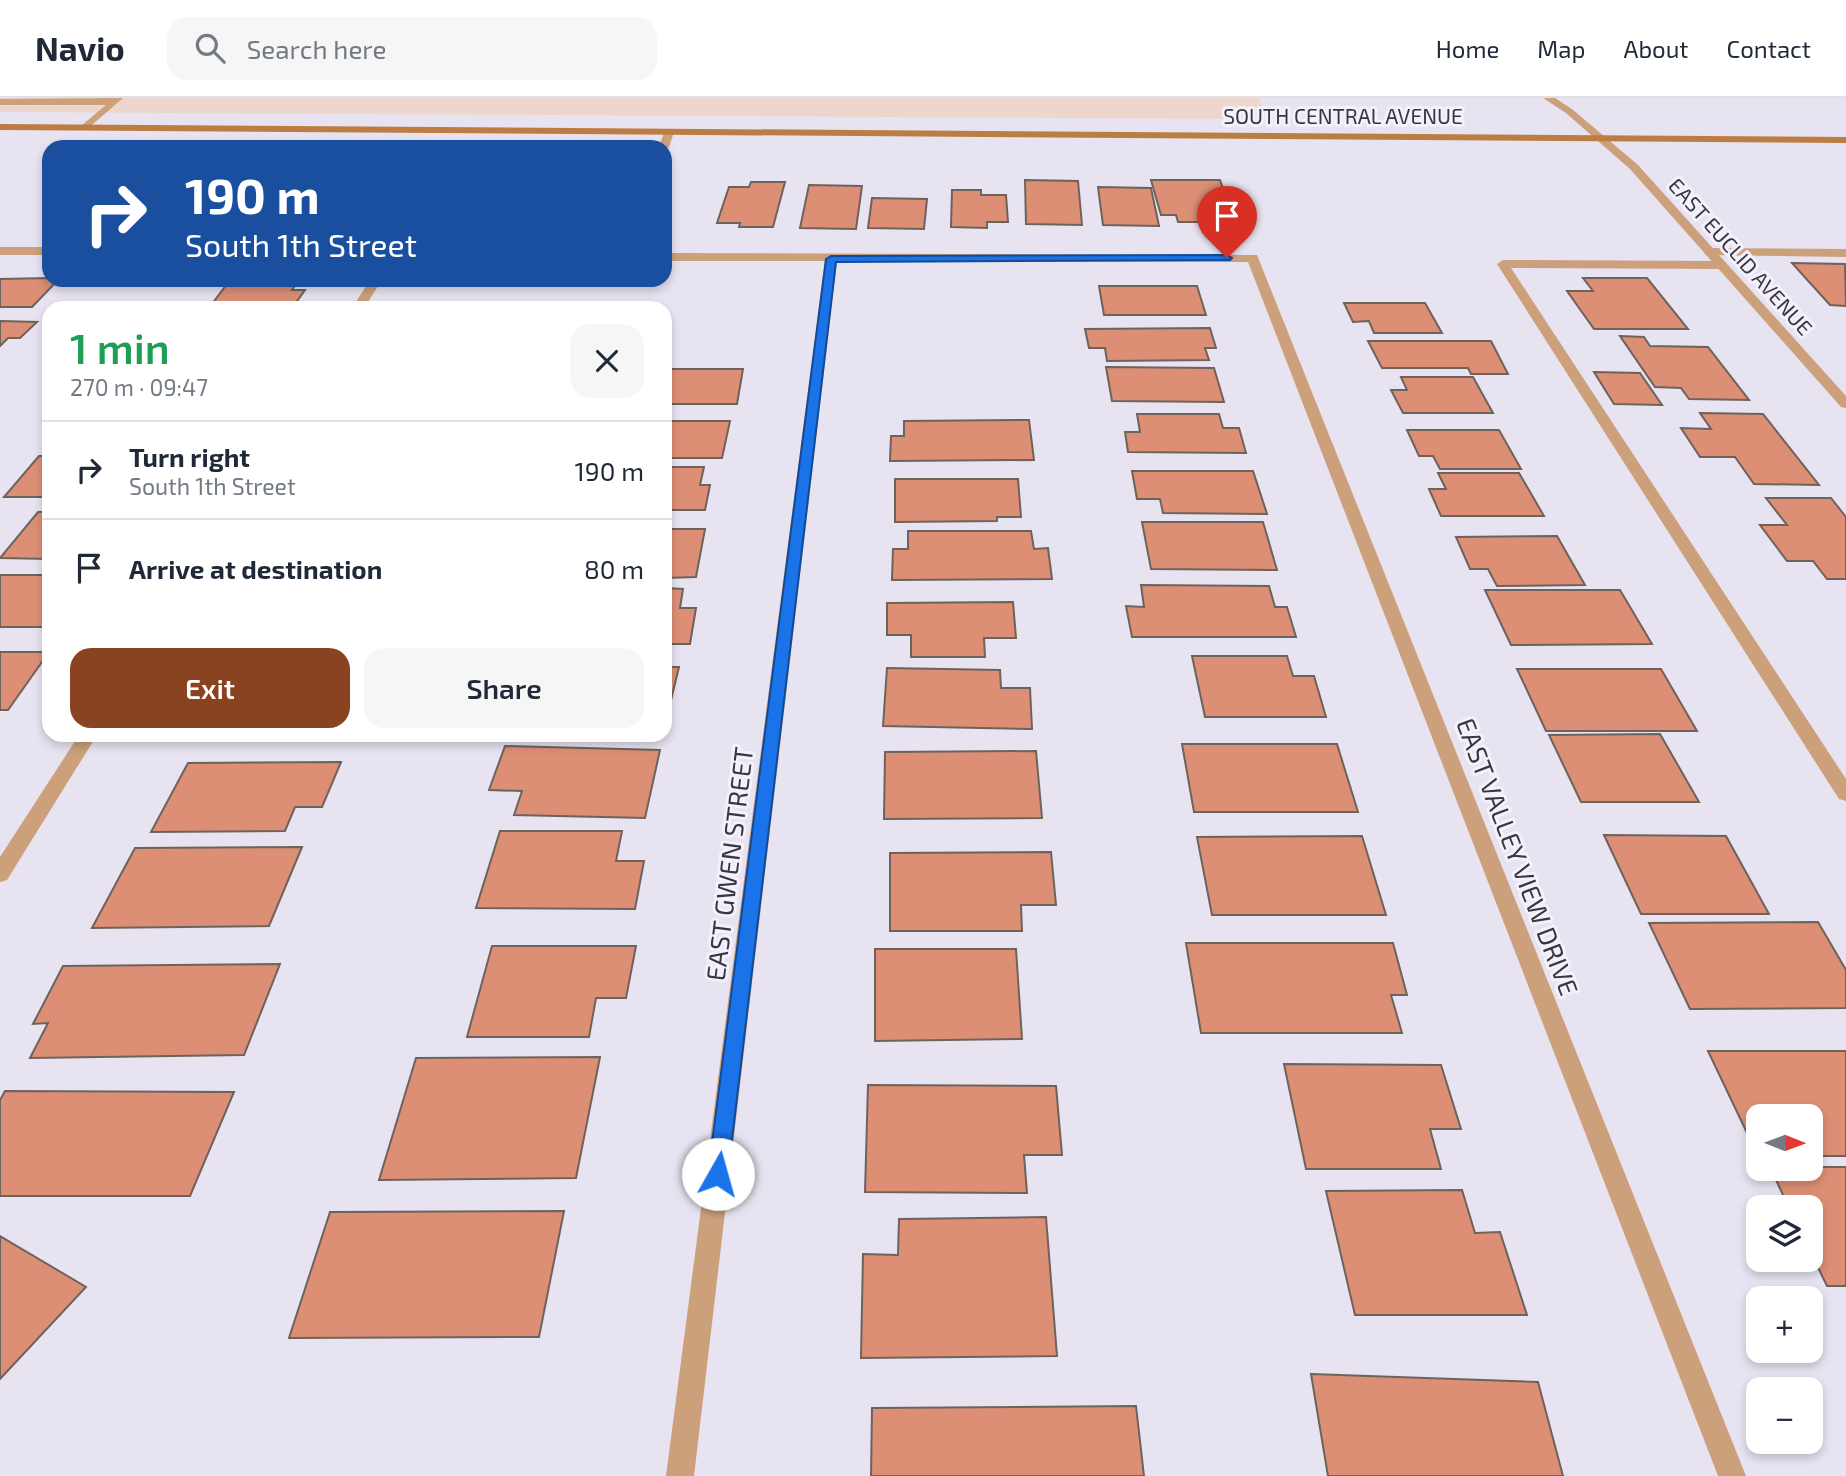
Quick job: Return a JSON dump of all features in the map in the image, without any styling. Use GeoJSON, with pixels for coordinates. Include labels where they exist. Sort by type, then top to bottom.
{"type":"FeatureCollection","features":[{"type":"Feature","properties":{"kind":"main road","name":"SOUTH CENTRAL AVENUE"},"geometry":{"type":"LineString","coordinates":[[0,127],[1846,140]]}},
{"type":"Feature","properties":{"kind":"street","name":"EAST EUCLID AVENUE"},"geometry":{"type":"LineString","coordinates":[[1548,98],[1569,111],[1634,167],[1846,404]]}},
{"type":"Feature","properties":{"kind":"street"},"geometry":{"type":"LineString","coordinates":[[0,102],[118,100]]}},
{"type":"Feature","properties":{"kind":"street"},"geometry":{"type":"LineString","coordinates":[[86,127],[118,100]]}},
{"type":"Feature","properties":{"kind":"street"},"geometry":{"type":"LineString","coordinates":[[666,140],[669,132]]}},
{"type":"Feature","properties":{"kind":"street"},"geometry":{"type":"LineString","coordinates":[[0,251],[42,251]]}},
{"type":"Feature","properties":{"kind":"street"},"geometry":{"type":"LineString","coordinates":[[1709,252],[1846,253]]}},
{"type":"Feature","properties":{"kind":"street"},"geometry":{"type":"LineString","coordinates":[[672,257],[831,259]]}},
{"type":"Feature","properties":{"kind":"street","name":"EAST VALLEY VIEW DRIVE"},"geometry":{"type":"LineString","coordinates":[[831,259],[1253,257],[1732,1476]]}},
{"type":"Feature","properties":{"kind":"street","name":"EAST GWEN STREET"},"geometry":{"type":"LineString","coordinates":[[680,1476],[831,259]]}},
{"type":"Feature","properties":{"kind":"street"},"geometry":{"type":"LineString","coordinates":[[1720,265],[1503,264],[1846,793]]}},
{"type":"Feature","properties":{"kind":"street"},"geometry":{"type":"LineString","coordinates":[[0,874],[84,742]]}},
{"type":"Feature","properties":{"kind":"shaded area"},"geometry":{"type":"Polygon","coordinates":[[[0,98],[1258,98],[1266,113],[1264,119],[0,112],[0,98]]]}},
{"type":"Feature","properties":{"kind":"building"},"geometry":{"type":"Polygon","coordinates":[[[1025,180],[1078,181],[1082,225],[1026,224],[1025,180]]]}},
{"type":"Feature","properties":{"kind":"building"},"geometry":{"type":"Polygon","coordinates":[[[1151,180],[1220,180],[1235,222],[1178,222],[1176,215],[1161,215],[1151,180]]]}},
{"type":"Feature","properties":{"kind":"building"},"geometry":{"type":"Polygon","coordinates":[[[751,182],[785,182],[773,227],[739,227],[740,223],[717,223],[729,187],[749,187],[751,182]]]}},
{"type":"Feature","properties":{"kind":"building"},"geometry":{"type":"Polygon","coordinates":[[[809,185],[862,186],[856,229],[800,228],[809,185]]]}},
{"type":"Feature","properties":{"kind":"building"},"geometry":{"type":"Polygon","coordinates":[[[1098,187],[1151,188],[1159,226],[1103,225],[1098,187]]]}},
{"type":"Feature","properties":{"kind":"building"},"geometry":{"type":"Polygon","coordinates":[[[952,190],[981,190],[981,195],[1006,195],[1008,222],[987,222],[987,228],[951,227],[952,190]]]}},
{"type":"Feature","properties":{"kind":"building"},"geometry":{"type":"Polygon","coordinates":[[[872,198],[927,199],[924,229],[868,228],[872,198]]]}},
{"type":"Feature","properties":{"kind":"building"},"geometry":{"type":"Polygon","coordinates":[[[1792,263],[1845,264],[1846,306],[1830,305],[1792,263]]]}},
{"type":"Feature","properties":{"kind":"building"},"geometry":{"type":"Polygon","coordinates":[[[42,278],[42,287],[51,287],[32,307],[0,307],[0,279],[42,278]]]}},
{"type":"Feature","properties":{"kind":"building"},"geometry":{"type":"Polygon","coordinates":[[[1583,278],[1647,278],[1688,329],[1594,329],[1567,291],[1593,291],[1583,278]]]}},
{"type":"Feature","properties":{"kind":"building"},"geometry":{"type":"Polygon","coordinates":[[[1099,286],[1197,286],[1206,315],[1104,315],[1099,286]]]}},
{"type":"Feature","properties":{"kind":"building"},"geometry":{"type":"Polygon","coordinates":[[[225,287],[294,287],[292,290],[305,290],[297,301],[214,301],[225,287]]]}},
{"type":"Feature","properties":{"kind":"building"},"geometry":{"type":"Polygon","coordinates":[[[1344,303],[1425,303],[1442,333],[1374,333],[1369,321],[1353,322],[1344,303]]]}},
{"type":"Feature","properties":{"kind":"building"},"geometry":{"type":"Polygon","coordinates":[[[0,321],[37,322],[20,338],[8,338],[0,346],[0,321]]]}},
{"type":"Feature","properties":{"kind":"building"},"geometry":{"type":"Polygon","coordinates":[[[1210,328],[1216,348],[1205,348],[1209,360],[1107,361],[1105,348],[1089,348],[1085,329],[1210,328]]]}},
{"type":"Feature","properties":{"kind":"building"},"geometry":{"type":"Polygon","coordinates":[[[1620,336],[1644,337],[1650,346],[1708,347],[1749,400],[1689,399],[1681,388],[1655,387],[1620,336]]]}},
{"type":"Feature","properties":{"kind":"building"},"geometry":{"type":"Polygon","coordinates":[[[1368,341],[1491,341],[1508,374],[1471,374],[1468,368],[1382,368],[1368,341]]]}},
{"type":"Feature","properties":{"kind":"building"},"geometry":{"type":"Polygon","coordinates":[[[1106,367],[1214,368],[1224,402],[1112,401],[1106,367]]]}},
{"type":"Feature","properties":{"kind":"building"},"geometry":{"type":"Polygon","coordinates":[[[672,369],[743,369],[737,404],[672,404],[672,369]]]}},
{"type":"Feature","properties":{"kind":"building"},"geometry":{"type":"Polygon","coordinates":[[[1594,372],[1640,373],[1662,405],[1614,404],[1594,372]]]}},
{"type":"Feature","properties":{"kind":"building"},"geometry":{"type":"Polygon","coordinates":[[[1401,377],[1473,377],[1493,413],[1403,413],[1391,390],[1407,390],[1401,377]]]}},
{"type":"Feature","properties":{"kind":"building"},"geometry":{"type":"Polygon","coordinates":[[[1700,413],[1763,414],[1819,485],[1754,484],[1735,457],[1700,457],[1681,428],[1711,429],[1700,413]]]}},
{"type":"Feature","properties":{"kind":"building"},"geometry":{"type":"Polygon","coordinates":[[[1137,414],[1219,414],[1223,428],[1239,428],[1246,453],[1128,452],[1125,432],[1140,432],[1137,414]]]}},
{"type":"Feature","properties":{"kind":"building"},"geometry":{"type":"Polygon","coordinates":[[[1029,420],[1034,460],[890,461],[891,436],[904,436],[904,421],[1029,420]]]}},
{"type":"Feature","properties":{"kind":"building"},"geometry":{"type":"Polygon","coordinates":[[[672,421],[730,421],[722,458],[672,458],[672,421]]]}},
{"type":"Feature","properties":{"kind":"building"},"geometry":{"type":"Polygon","coordinates":[[[1407,430],[1499,430],[1521,469],[1440,469],[1433,456],[1419,456],[1407,430]]]}},
{"type":"Feature","properties":{"kind":"building"},"geometry":{"type":"Polygon","coordinates":[[[39,456],[42,456],[42,497],[4,497],[39,456]]]}},
{"type":"Feature","properties":{"kind":"building"},"geometry":{"type":"Polygon","coordinates":[[[672,467],[704,467],[700,485],[710,485],[705,510],[672,510],[672,467]]]}},
{"type":"Feature","properties":{"kind":"building"},"geometry":{"type":"Polygon","coordinates":[[[1132,471],[1253,471],[1267,514],[1163,513],[1160,499],[1137,499],[1132,471]]]}},
{"type":"Feature","properties":{"kind":"building"},"geometry":{"type":"Polygon","coordinates":[[[1438,473],[1519,473],[1544,516],[1441,516],[1429,489],[1446,489],[1438,473]]]}},
{"type":"Feature","properties":{"kind":"building"},"geometry":{"type":"Polygon","coordinates":[[[895,479],[1018,479],[1021,517],[997,517],[997,521],[895,522],[895,479]]]}},
{"type":"Feature","properties":{"kind":"building"},"geometry":{"type":"Polygon","coordinates":[[[1766,498],[1831,498],[1846,517],[1846,579],[1827,579],[1813,561],[1787,561],[1760,525],[1787,525],[1766,498]]]}},
{"type":"Feature","properties":{"kind":"building"},"geometry":{"type":"Polygon","coordinates":[[[38,512],[42,512],[42,559],[0,558],[38,512]]]}},
{"type":"Feature","properties":{"kind":"building"},"geometry":{"type":"Polygon","coordinates":[[[1142,522],[1263,522],[1277,570],[1151,569],[1142,522]]]}},
{"type":"Feature","properties":{"kind":"building"},"geometry":{"type":"Polygon","coordinates":[[[672,529],[705,529],[696,577],[672,578],[672,529]]]}},
{"type":"Feature","properties":{"kind":"building"},"geometry":{"type":"Polygon","coordinates":[[[908,531],[1031,531],[1034,549],[1048,548],[1052,579],[892,580],[893,549],[908,549],[908,531]]]}},
{"type":"Feature","properties":{"kind":"building"},"geometry":{"type":"Polygon","coordinates":[[[1557,536],[1585,585],[1497,586],[1488,569],[1470,569],[1456,537],[1557,536]]]}},
{"type":"Feature","properties":{"kind":"building"},"geometry":{"type":"Polygon","coordinates":[[[0,575],[42,575],[42,627],[0,627],[0,575]]]}},
{"type":"Feature","properties":{"kind":"building"},"geometry":{"type":"Polygon","coordinates":[[[1141,585],[1269,586],[1275,607],[1287,607],[1296,637],[1132,637],[1126,606],[1144,607],[1141,585]]]}},
{"type":"Feature","properties":{"kind":"building"},"geometry":{"type":"Polygon","coordinates":[[[672,588],[683,589],[680,608],[696,608],[690,644],[672,644],[672,588]]]}},
{"type":"Feature","properties":{"kind":"building"},"geometry":{"type":"Polygon","coordinates":[[[1485,590],[1620,590],[1652,644],[1511,645],[1485,590]]]}},
{"type":"Feature","properties":{"kind":"building"},"geometry":{"type":"Polygon","coordinates":[[[1013,602],[1016,638],[984,638],[985,657],[911,657],[911,635],[887,635],[887,603],[1013,602]]]}},
{"type":"Feature","properties":{"kind":"building"},"geometry":{"type":"Polygon","coordinates":[[[0,652],[42,652],[42,662],[8,710],[0,710],[0,652]]]}},
{"type":"Feature","properties":{"kind":"building"},"geometry":{"type":"Polygon","coordinates":[[[1192,656],[1287,656],[1293,676],[1314,676],[1326,717],[1205,717],[1192,656]]]}},
{"type":"Feature","properties":{"kind":"building"},"geometry":{"type":"Polygon","coordinates":[[[672,667],[679,667],[672,696],[672,667]]]}},
{"type":"Feature","properties":{"kind":"building"},"geometry":{"type":"Polygon","coordinates":[[[887,668],[1000,670],[1001,688],[1030,688],[1032,729],[883,726],[887,668]]]}},
{"type":"Feature","properties":{"kind":"building"},"geometry":{"type":"Polygon","coordinates":[[[1517,669],[1661,669],[1697,731],[1546,731],[1517,669]]]}},
{"type":"Feature","properties":{"kind":"building"},"geometry":{"type":"Polygon","coordinates":[[[1660,734],[1699,802],[1581,802],[1549,735],[1660,734]]]}},
{"type":"Feature","properties":{"kind":"building"},"geometry":{"type":"Polygon","coordinates":[[[1182,744],[1337,744],[1358,812],[1194,812],[1182,744]]]}},
{"type":"Feature","properties":{"kind":"building"},"geometry":{"type":"Polygon","coordinates":[[[505,746],[660,750],[645,818],[514,815],[522,791],[489,790],[505,746]]]}},
{"type":"Feature","properties":{"kind":"building"},"geometry":{"type":"Polygon","coordinates":[[[1036,751],[1042,818],[884,819],[885,752],[1036,751]]]}},
{"type":"Feature","properties":{"kind":"building"},"geometry":{"type":"Polygon","coordinates":[[[341,762],[322,807],[295,807],[285,831],[151,832],[188,763],[341,762]]]}},
{"type":"Feature","properties":{"kind":"building"},"geometry":{"type":"Polygon","coordinates":[[[500,831],[622,831],[616,861],[644,861],[635,909],[476,908],[500,831]]]}},
{"type":"Feature","properties":{"kind":"building"},"geometry":{"type":"Polygon","coordinates":[[[1604,835],[1726,836],[1769,914],[1641,914],[1604,835]]]}},
{"type":"Feature","properties":{"kind":"building"},"geometry":{"type":"Polygon","coordinates":[[[1362,836],[1386,915],[1212,915],[1197,837],[1362,836]]]}},
{"type":"Feature","properties":{"kind":"building"},"geometry":{"type":"Polygon","coordinates":[[[302,847],[269,926],[92,928],[135,848],[302,847]]]}},
{"type":"Feature","properties":{"kind":"building"},"geometry":{"type":"Polygon","coordinates":[[[1051,852],[1056,905],[1021,905],[1022,931],[890,931],[890,853],[1051,852]]]}},
{"type":"Feature","properties":{"kind":"building"},"geometry":{"type":"Polygon","coordinates":[[[1818,922],[1846,970],[1846,1008],[1690,1009],[1649,923],[1818,922]]]}},
{"type":"Feature","properties":{"kind":"building"},"geometry":{"type":"Polygon","coordinates":[[[1186,943],[1393,943],[1407,995],[1391,995],[1402,1033],[1201,1033],[1186,943]]]}},
{"type":"Feature","properties":{"kind":"building"},"geometry":{"type":"Polygon","coordinates":[[[492,946],[636,946],[626,998],[596,998],[589,1037],[467,1037],[492,946]]]}},
{"type":"Feature","properties":{"kind":"building"},"geometry":{"type":"Polygon","coordinates":[[[875,949],[1016,949],[1022,1039],[875,1041],[875,949]]]}},
{"type":"Feature","properties":{"kind":"building"},"geometry":{"type":"Polygon","coordinates":[[[280,964],[244,1055],[30,1058],[48,1023],[33,1024],[63,966],[280,964]]]}},
{"type":"Feature","properties":{"kind":"building"},"geometry":{"type":"Polygon","coordinates":[[[1708,1051],[1846,1051],[1846,1156],[1824,1156],[1824,1104],[1746,1104],[1746,1131],[1708,1051]]]}},
{"type":"Feature","properties":{"kind":"building"},"geometry":{"type":"Polygon","coordinates":[[[600,1057],[576,1178],[379,1180],[416,1058],[600,1057]]]}},
{"type":"Feature","properties":{"kind":"building"},"geometry":{"type":"Polygon","coordinates":[[[1284,1064],[1441,1065],[1461,1129],[1430,1129],[1441,1169],[1306,1169],[1284,1064]]]}},
{"type":"Feature","properties":{"kind":"building"},"geometry":{"type":"Polygon","coordinates":[[[868,1085],[1056,1086],[1062,1155],[1024,1155],[1027,1193],[865,1192],[868,1085]]]}},
{"type":"Feature","properties":{"kind":"building"},"geometry":{"type":"Polygon","coordinates":[[[5,1091],[234,1092],[190,1196],[0,1196],[0,1100],[5,1091]]]}},
{"type":"Feature","properties":{"kind":"building"},"geometry":{"type":"Polygon","coordinates":[[[1824,1167],[1846,1167],[1846,1286],[1827,1286],[1820,1272],[1823,1272],[1823,1195],[1783,1195],[1777,1181],[1824,1181],[1824,1167]]]}},
{"type":"Feature","properties":{"kind":"building"},"geometry":{"type":"Polygon","coordinates":[[[1462,1190],[1475,1233],[1500,1232],[1527,1315],[1355,1315],[1326,1191],[1462,1190]]]}},
{"type":"Feature","properties":{"kind":"building"},"geometry":{"type":"Polygon","coordinates":[[[564,1211],[539,1337],[289,1338],[330,1212],[564,1211]]]}},
{"type":"Feature","properties":{"kind":"building"},"geometry":{"type":"Polygon","coordinates":[[[1046,1217],[1057,1356],[861,1358],[863,1254],[898,1255],[899,1219],[1046,1217]]]}},
{"type":"Feature","properties":{"kind":"building"},"geometry":{"type":"Polygon","coordinates":[[[0,1236],[86,1287],[0,1379],[0,1236]]]}},
{"type":"Feature","properties":{"kind":"building"},"geometry":{"type":"Polygon","coordinates":[[[1311,1374],[1538,1382],[1563,1476],[1328,1476],[1311,1374]]]}},
{"type":"Feature","properties":{"kind":"building"},"geometry":{"type":"Polygon","coordinates":[[[1136,1406],[1144,1476],[871,1476],[872,1408],[1136,1406]]]}},
{"type":"Feature","properties":{"kind":"route"},"geometry":{"type":"LineString","coordinates":[[718,1174],[831,259],[1227,258]]}}]}
